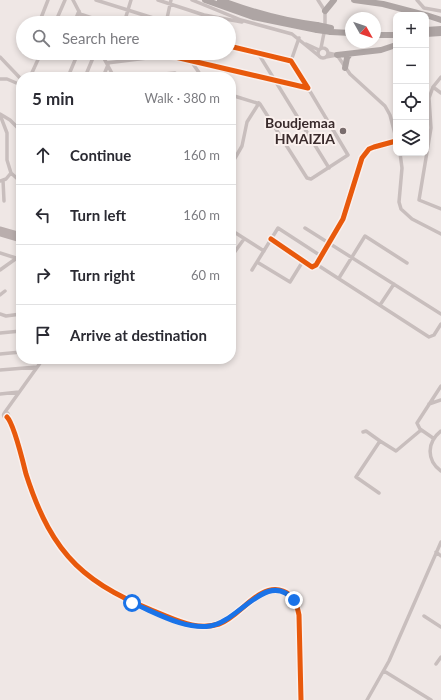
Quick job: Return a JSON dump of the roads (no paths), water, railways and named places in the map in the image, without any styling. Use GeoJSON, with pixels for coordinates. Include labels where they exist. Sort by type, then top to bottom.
{"type":"FeatureCollection","features":[{"type":"Feature","properties":{"kind":"highway"},"geometry":{"type":"LineString","coordinates":[[205,0],[253,17],[345,32]]}},
{"type":"Feature","properties":{"kind":"highway"},"geometry":{"type":"LineString","coordinates":[[220,0],[247,10],[285,21],[317,28]]}},
{"type":"Feature","properties":{"kind":"highway"},"geometry":{"type":"LineString","coordinates":[[325,11],[334,0]]}},
{"type":"Feature","properties":{"kind":"highway"},"geometry":{"type":"LineString","coordinates":[[354,0],[383,4],[414,12]]}},
{"type":"Feature","properties":{"kind":"highway"},"geometry":{"type":"LineString","coordinates":[[429,16],[441,20]]}},
{"type":"Feature","properties":{"kind":"highway"},"geometry":{"type":"LineString","coordinates":[[429,32],[441,28]]}},
{"type":"Feature","properties":{"kind":"highway"},"geometry":{"type":"LineString","coordinates":[[331,30],[345,30]]}},
{"type":"Feature","properties":{"kind":"highway"},"geometry":{"type":"LineString","coordinates":[[381,31],[393,31]]}},
{"type":"Feature","properties":{"kind":"highway"},"geometry":{"type":"LineString","coordinates":[[429,33],[441,33]]}},
{"type":"Feature","properties":{"kind":"highway"},"geometry":{"type":"LineString","coordinates":[[381,35],[393,35]]}},
{"type":"Feature","properties":{"kind":"highway"},"geometry":{"type":"LineString","coordinates":[[337,55],[381,50],[393,46]]}},
{"type":"Feature","properties":{"kind":"highway"},"geometry":{"type":"LineString","coordinates":[[346,68],[347,58],[350,54]]}},
{"type":"Feature","properties":{"kind":"main road"},"geometry":{"type":"LineString","coordinates":[[0,229],[16,234]]}},
{"type":"Feature","properties":{"kind":"main road"},"geometry":{"type":"LineString","coordinates":[[0,234],[16,239]]}},
{"type":"Feature","properties":{"kind":"street"},"geometry":{"type":"LineString","coordinates":[[42,16],[48,0]]}},
{"type":"Feature","properties":{"kind":"street"},"geometry":{"type":"LineString","coordinates":[[58,16],[65,0]]}},
{"type":"Feature","properties":{"kind":"street"},"geometry":{"type":"LineString","coordinates":[[73,0],[82,16]]}},
{"type":"Feature","properties":{"kind":"street"},"geometry":{"type":"LineString","coordinates":[[96,0],[146,16]]}},
{"type":"Feature","properties":{"kind":"street"},"geometry":{"type":"LineString","coordinates":[[126,16],[131,0]]}},
{"type":"Feature","properties":{"kind":"street"},"geometry":{"type":"LineString","coordinates":[[158,0],[171,2],[204,16]]}},
{"type":"Feature","properties":{"kind":"street"},"geometry":{"type":"LineString","coordinates":[[192,0],[232,16]]}},
{"type":"Feature","properties":{"kind":"street"},"geometry":{"type":"LineString","coordinates":[[318,0],[325,11],[324,37],[328,52],[337,55],[350,74],[385,106],[390,115],[393,126]]}},
{"type":"Feature","properties":{"kind":"street"},"geometry":{"type":"LineString","coordinates":[[417,0],[424,8],[441,11]]}},
{"type":"Feature","properties":{"kind":"street"},"geometry":{"type":"LineString","coordinates":[[168,16],[171,2]]}},
{"type":"Feature","properties":{"kind":"street"},"geometry":{"type":"LineString","coordinates":[[78,16],[80,12]]}},
{"type":"Feature","properties":{"kind":"street"},"geometry":{"type":"LineString","coordinates":[[80,12],[90,16]]}},
{"type":"Feature","properties":{"kind":"street"},"geometry":{"type":"LineString","coordinates":[[236,18],[252,24]]}},
{"type":"Feature","properties":{"kind":"street"},"geometry":{"type":"LineString","coordinates":[[236,21],[292,34],[299,38],[319,56],[326,57],[337,55]]}},
{"type":"Feature","properties":{"kind":"street"},"geometry":{"type":"LineString","coordinates":[[319,56],[324,37]]}},
{"type":"Feature","properties":{"kind":"street"},"geometry":{"type":"LineString","coordinates":[[290,61],[299,38]]}},
{"type":"Feature","properties":{"kind":"street"},"geometry":{"type":"LineString","coordinates":[[305,44],[320,49],[326,48]]}},
{"type":"Feature","properties":{"kind":"street"},"geometry":{"type":"LineString","coordinates":[[236,48],[290,61],[348,154],[345,158],[311,179],[307,178],[271,119],[259,103],[236,96]]}},
{"type":"Feature","properties":{"kind":"street"},"geometry":{"type":"LineString","coordinates":[[326,57],[328,52]]}},
{"type":"Feature","properties":{"kind":"street"},"geometry":{"type":"LineString","coordinates":[[258,53],[329,168]]}},
{"type":"Feature","properties":{"kind":"street"},"geometry":{"type":"LineString","coordinates":[[0,57],[16,74]]}},
{"type":"Feature","properties":{"kind":"street"},"geometry":{"type":"LineString","coordinates":[[32,72],[38,60]]}},
{"type":"Feature","properties":{"kind":"street"},"geometry":{"type":"LineString","coordinates":[[70,72],[75,60]]}},
{"type":"Feature","properties":{"kind":"street"},"geometry":{"type":"LineString","coordinates":[[87,72],[92,60]]}},
{"type":"Feature","properties":{"kind":"street"},"geometry":{"type":"LineString","coordinates":[[105,60],[111,72]]}},
{"type":"Feature","properties":{"kind":"street"},"geometry":{"type":"LineString","coordinates":[[107,64],[127,60]]}},
{"type":"Feature","properties":{"kind":"street"},"geometry":{"type":"LineString","coordinates":[[187,60],[308,88]]}},
{"type":"Feature","properties":{"kind":"street"},"geometry":{"type":"LineString","coordinates":[[192,61],[199,72]]}},
{"type":"Feature","properties":{"kind":"street"},"geometry":{"type":"LineString","coordinates":[[105,72],[107,64]]}},
{"type":"Feature","properties":{"kind":"street"},"geometry":{"type":"LineString","coordinates":[[441,77],[433,87],[428,98],[431,134],[419,200],[441,210]]}},
{"type":"Feature","properties":{"kind":"street"},"geometry":{"type":"LineString","coordinates":[[0,79],[8,79],[16,83]]}},
{"type":"Feature","properties":{"kind":"street"},"geometry":{"type":"LineString","coordinates":[[433,87],[441,93]]}},
{"type":"Feature","properties":{"kind":"street"},"geometry":{"type":"LineString","coordinates":[[236,156],[242,146],[247,122],[259,103]]}},
{"type":"Feature","properties":{"kind":"street"},"geometry":{"type":"LineString","coordinates":[[0,115],[10,120],[16,126]]}},
{"type":"Feature","properties":{"kind":"street"},"geometry":{"type":"LineString","coordinates":[[0,115],[7,133],[8,160],[11,173],[16,178]]}},
{"type":"Feature","properties":{"kind":"street"},"geometry":{"type":"LineString","coordinates":[[271,240],[312,267],[316,264],[343,219],[362,158],[369,149],[393,142]]}},
{"type":"Feature","properties":{"kind":"street"},"geometry":{"type":"LineString","coordinates":[[400,156],[402,168],[399,202],[401,209],[412,219],[441,234]]}},
{"type":"Feature","properties":{"kind":"street"},"geometry":{"type":"LineString","coordinates":[[4,201],[2,181],[11,173]]}},
{"type":"Feature","properties":{"kind":"street"},"geometry":{"type":"LineString","coordinates":[[252,270],[278,228],[321,256]]}},
{"type":"Feature","properties":{"kind":"street"},"geometry":{"type":"LineString","coordinates":[[305,228],[441,314]]}},
{"type":"Feature","properties":{"kind":"street"},"geometry":{"type":"LineString","coordinates":[[236,233],[264,251]]}},
{"type":"Feature","properties":{"kind":"street"},"geometry":{"type":"LineString","coordinates":[[339,278],[365,236],[408,263]]}},
{"type":"Feature","properties":{"kind":"street"},"geometry":{"type":"LineString","coordinates":[[236,250],[244,238]]}},
{"type":"Feature","properties":{"kind":"street"},"geometry":{"type":"LineString","coordinates":[[0,253],[16,258]]}},
{"type":"Feature","properties":{"kind":"street"},"geometry":{"type":"LineString","coordinates":[[0,270],[16,258]]}},
{"type":"Feature","properties":{"kind":"street"},"geometry":{"type":"LineString","coordinates":[[257,262],[290,282],[304,261]]}},
{"type":"Feature","properties":{"kind":"street"},"geometry":{"type":"LineString","coordinates":[[316,264],[429,337],[434,336],[441,324]]}},
{"type":"Feature","properties":{"kind":"street"},"geometry":{"type":"LineString","coordinates":[[380,305],[394,284]]}},
{"type":"Feature","properties":{"kind":"street"},"geometry":{"type":"LineString","coordinates":[[0,295],[5,291]]}},
{"type":"Feature","properties":{"kind":"street"},"geometry":{"type":"LineString","coordinates":[[0,314],[6,316],[16,315]]}},
{"type":"Feature","properties":{"kind":"street"},"geometry":{"type":"LineString","coordinates":[[0,333],[16,331]]}},
{"type":"Feature","properties":{"kind":"street"},"geometry":{"type":"LineString","coordinates":[[0,354],[16,352]]}},
{"type":"Feature","properties":{"kind":"street"},"geometry":{"type":"LineString","coordinates":[[39,364],[3,413],[4,416],[7,417],[33,496],[49,530],[73,562],[89,577],[110,592],[132,603],[184,624],[210,626],[226,621],[257,597],[269,590],[281,590],[290,595],[298,606],[299,615],[301,700]]}},
{"type":"Feature","properties":{"kind":"street"},"geometry":{"type":"LineString","coordinates":[[0,370],[37,367]]}},
{"type":"Feature","properties":{"kind":"street"},"geometry":{"type":"LineString","coordinates":[[434,438],[421,430],[418,427],[417,422],[441,386]]}},
{"type":"Feature","properties":{"kind":"street"},"geometry":{"type":"LineString","coordinates":[[0,394],[19,392]]}},
{"type":"Feature","properties":{"kind":"street"},"geometry":{"type":"LineString","coordinates":[[428,404],[441,400]]}},
{"type":"Feature","properties":{"kind":"street"},"geometry":{"type":"LineString","coordinates":[[396,451],[421,430]]}},
{"type":"Feature","properties":{"kind":"street"},"geometry":{"type":"LineString","coordinates":[[363,432],[366,431],[400,454]]}},
{"type":"Feature","properties":{"kind":"street"},"geometry":{"type":"LineString","coordinates":[[441,431],[430,445],[430,455],[434,465],[441,471]]}},
{"type":"Feature","properties":{"kind":"street"},"geometry":{"type":"LineString","coordinates":[[379,493],[356,477],[380,441]]}},
{"type":"Feature","properties":{"kind":"street"},"geometry":{"type":"LineString","coordinates":[[367,700],[384,671],[441,542]]}},
{"type":"Feature","properties":{"kind":"street"},"geometry":{"type":"LineString","coordinates":[[436,552],[441,556]]}},
{"type":"Feature","properties":{"kind":"street"},"geometry":{"type":"LineString","coordinates":[[424,616],[441,627]]}},
{"type":"Feature","properties":{"kind":"street"},"geometry":{"type":"LineString","coordinates":[[436,664],[441,657]]}},
{"type":"Feature","properties":{"kind":"street"},"geometry":{"type":"LineString","coordinates":[[384,671],[431,700]]}},
{"type":"Feature","properties":{"kind":"place","name":"Boudjemaa HMAIZIA"},"geometry":{"type":"Point","coordinates":[343,131]}}]}
